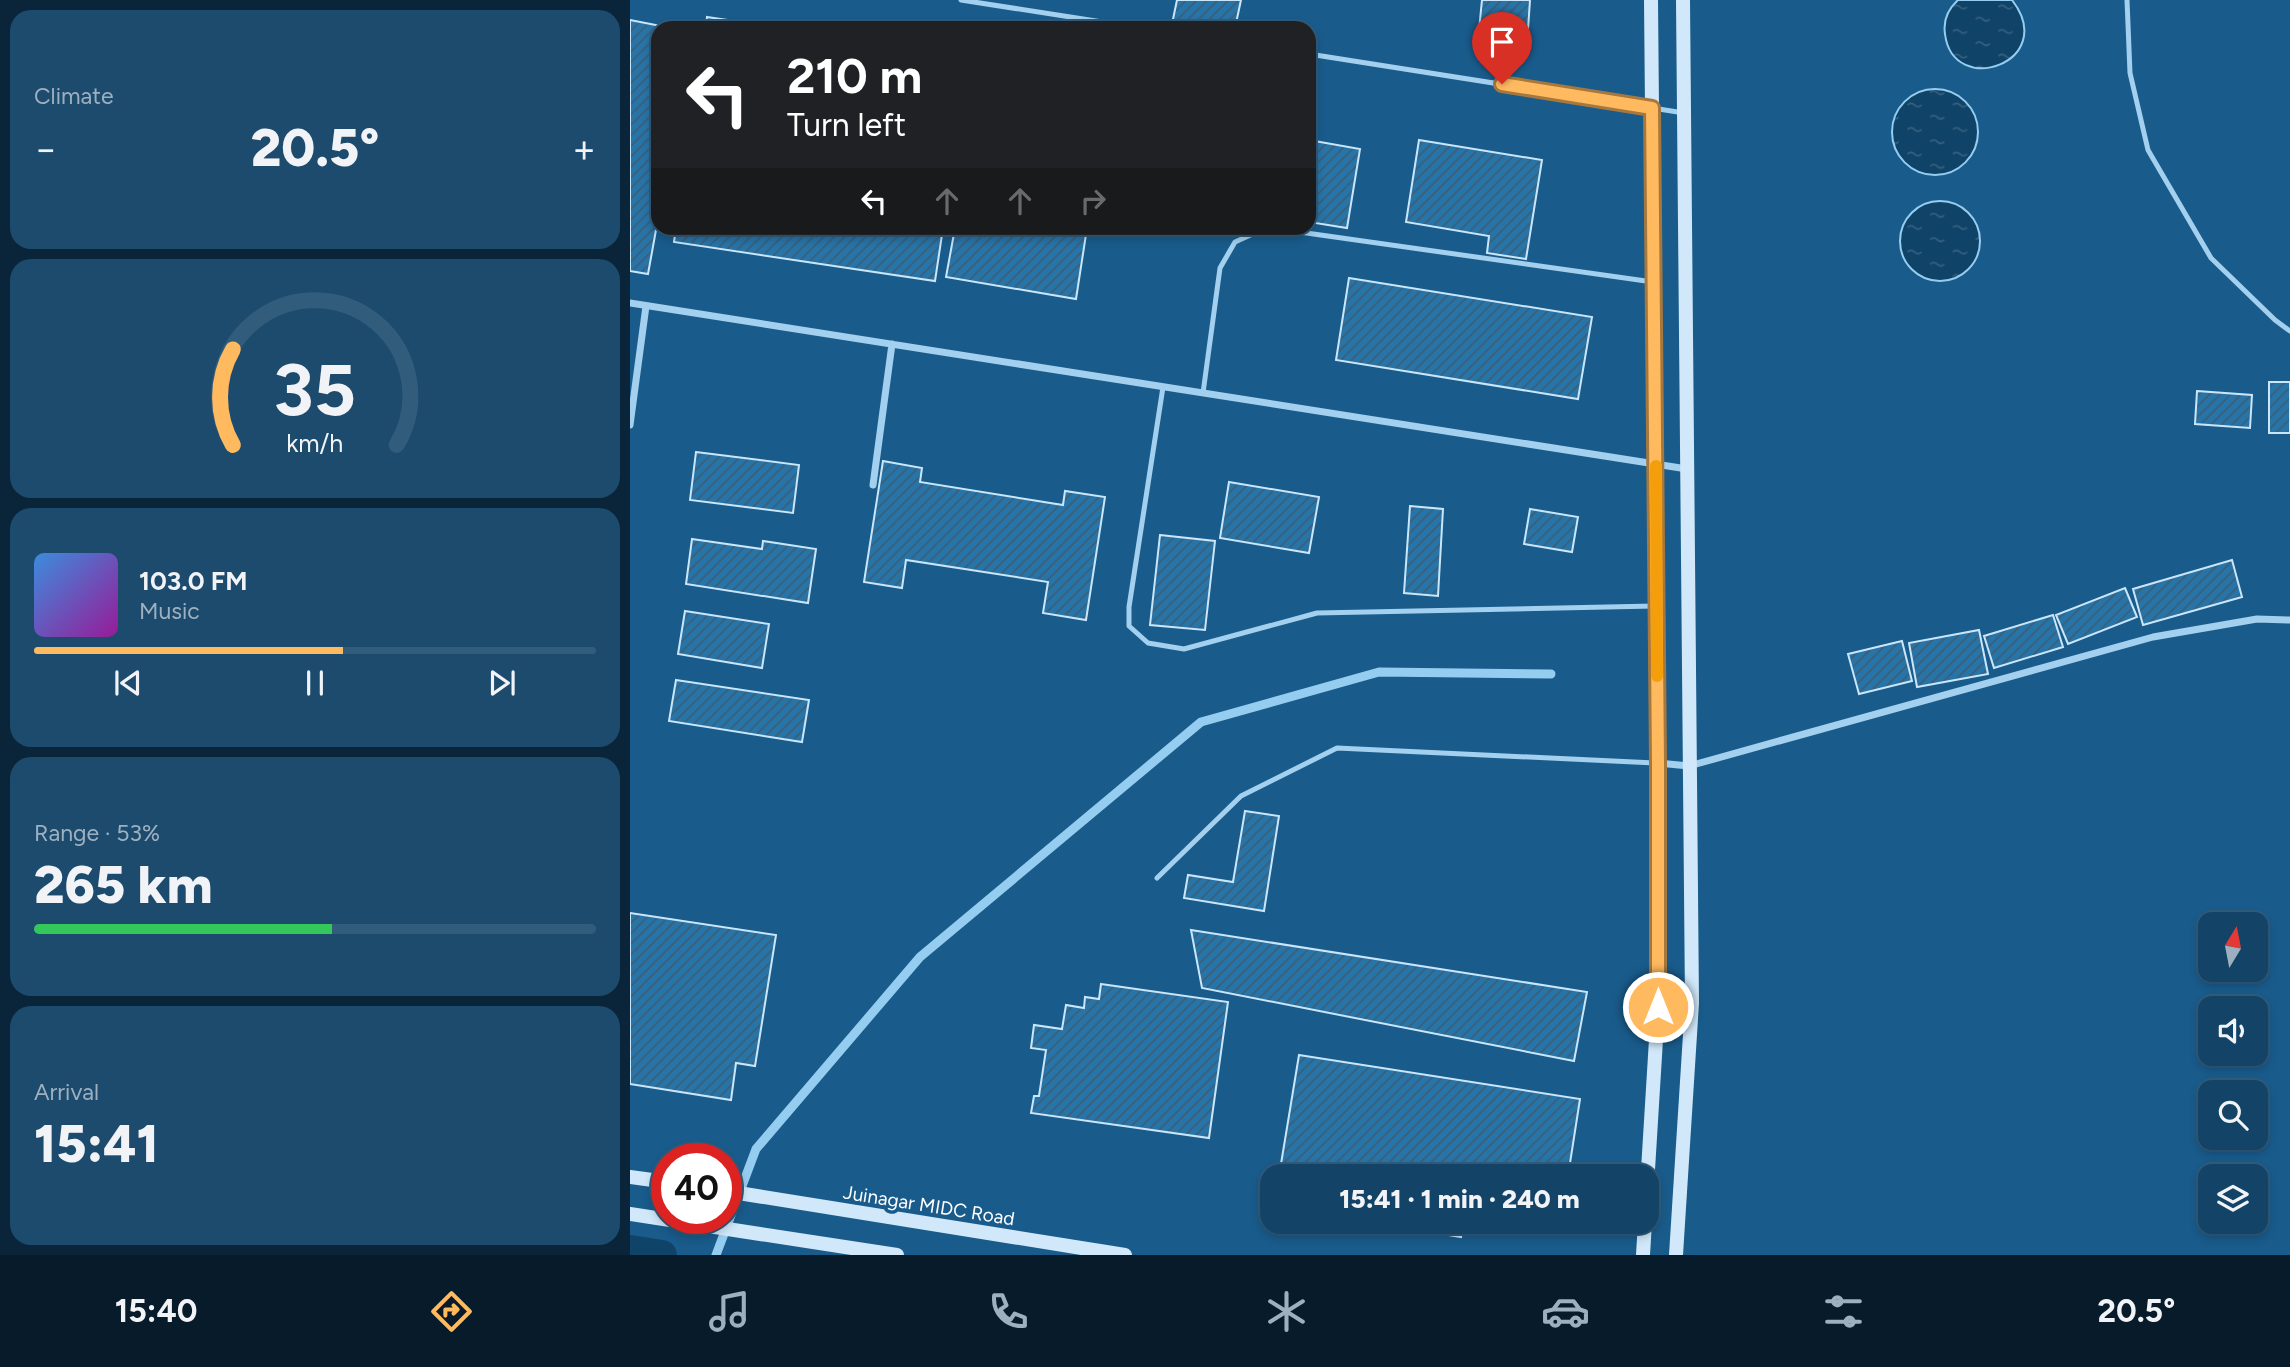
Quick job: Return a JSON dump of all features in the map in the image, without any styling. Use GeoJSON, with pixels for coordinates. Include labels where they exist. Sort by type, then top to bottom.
{"type":"FeatureCollection","features":[{"type":"Feature","properties":{"kind":"street"},"geometry":{"type":"LineString","coordinates":[[1648,1164],[1658,1007],[1651,0]]}},
{"type":"Feature","properties":{"kind":"street"},"geometry":{"type":"LineString","coordinates":[[1676,1255],[1692,1003],[1683,0]]}},
{"type":"Feature","properties":{"kind":"street"},"geometry":{"type":"LineString","coordinates":[[630,303],[1687,469]]}},
{"type":"Feature","properties":{"kind":"street"},"geometry":{"type":"LineString","coordinates":[[630,425],[646,306]]}},
{"type":"Feature","properties":{"kind":"street"},"geometry":{"type":"LineString","coordinates":[[873,485],[892,344]]}},
{"type":"Feature","properties":{"kind":"street"},"geometry":{"type":"LineString","coordinates":[[1658,763],[1689,766],[2153,637],[2257,619],[2290,620]]}},
{"type":"Feature","properties":{"kind":"street"},"geometry":{"type":"LineString","coordinates":[[630,1177],[651,1180]]}},
{"type":"Feature","properties":{"kind":"street","name":"Juinagar MIDC Road"},"geometry":{"type":"LineString","coordinates":[[742,1194],[1125,1255]]}},
{"type":"Feature","properties":{"kind":"street"},"geometry":{"type":"LineString","coordinates":[[630,1214],[897,1255]]}},
{"type":"Feature","properties":{"kind":"street"},"geometry":{"type":"LineString","coordinates":[[1643,1255],[1644,1234]]}},
{"type":"Feature","properties":{"kind":"lane"},"geometry":{"type":"LineString","coordinates":[[961,0],[1096,21]]}},
{"type":"Feature","properties":{"kind":"lane"},"geometry":{"type":"LineString","coordinates":[[2127,0],[2130,73],[2148,150],[2211,258],[2275,320],[2290,331]]}},
{"type":"Feature","properties":{"kind":"lane"},"geometry":{"type":"LineString","coordinates":[[1316,55],[1684,113]]}},
{"type":"Feature","properties":{"kind":"lane"},"geometry":{"type":"LineString","coordinates":[[1316,234],[1654,282]]}},
{"type":"Feature","properties":{"kind":"lane"},"geometry":{"type":"LineString","coordinates":[[1203,393],[1220,268],[1235,242],[1250,235]]}},
{"type":"Feature","properties":{"kind":"lane"},"geometry":{"type":"LineString","coordinates":[[1163,387],[1129,607],[1129,626],[1148,643],[1184,649],[1317,613],[1657,606]]}},
{"type":"Feature","properties":{"kind":"lane"},"geometry":{"type":"LineString","coordinates":[[1157,877],[1241,796],[1337,748],[1658,763]]}},
{"type":"Feature","properties":{"kind":"water"},"geometry":{"type":"Polygon","coordinates":[[[1958,0],[2012,0],[2023,22],[2023,41],[2014,55],[2000,65],[1982,68],[1966,65],[1952,54],[1945,34],[1945,24],[1951,7],[1958,0]]]}},
{"type":"Feature","properties":{"kind":"water"},"geometry":{"type":"Polygon","coordinates":[[[1935,89],[1952,92],[1966,101],[1975,115],[1978,132],[1975,149],[1966,163],[1952,172],[1935,175],[1918,172],[1904,163],[1895,149],[1892,132],[1895,115],[1904,101],[1918,92],[1935,89]]]}},
{"type":"Feature","properties":{"kind":"water"},"geometry":{"type":"Polygon","coordinates":[[[1932,201],[1948,201],[1962,207],[1974,219],[1980,233],[1980,249],[1974,263],[1962,275],[1948,281],[1932,281],[1918,275],[1906,263],[1900,249],[1900,233],[1906,219],[1918,207],[1932,201]]]}},
{"type":"Feature","properties":{"kind":"building"},"geometry":{"type":"Polygon","coordinates":[[[1177,0],[1241,0],[1236,21],[1173,21],[1177,0]]]}},
{"type":"Feature","properties":{"kind":"building"},"geometry":{"type":"Polygon","coordinates":[[[1482,0],[1530,0],[1527,44],[1478,40],[1482,0]]]}},
{"type":"Feature","properties":{"kind":"building"},"geometry":{"type":"Polygon","coordinates":[[[707,17],[735,21],[707,21],[707,17]]]}},
{"type":"Feature","properties":{"kind":"building"},"geometry":{"type":"Polygon","coordinates":[[[630,20],[651,24],[651,235],[655,235],[648,274],[630,271],[630,20]]]}},
{"type":"Feature","properties":{"kind":"building"},"geometry":{"type":"Polygon","coordinates":[[[1419,140],[1542,160],[1526,259],[1487,253],[1489,236],[1406,222],[1419,140]]]}},
{"type":"Feature","properties":{"kind":"building"},"geometry":{"type":"Polygon","coordinates":[[[1316,141],[1360,149],[1347,228],[1316,223],[1316,141]]]}},
{"type":"Feature","properties":{"kind":"building"},"geometry":{"type":"Polygon","coordinates":[[[675,235],[942,235],[935,281],[674,242],[675,235]]]}},
{"type":"Feature","properties":{"kind":"building"},"geometry":{"type":"Polygon","coordinates":[[[954,235],[1086,235],[1076,299],[946,277],[954,235]]]}},
{"type":"Feature","properties":{"kind":"building"},"geometry":{"type":"Polygon","coordinates":[[[1349,278],[1592,317],[1578,399],[1336,360],[1349,278]]]}},
{"type":"Feature","properties":{"kind":"building"},"geometry":{"type":"Polygon","coordinates":[[[2269,382],[2290,382],[2290,433],[2269,433],[2269,382]]]}},
{"type":"Feature","properties":{"kind":"building"},"geometry":{"type":"Polygon","coordinates":[[[2197,391],[2252,395],[2250,428],[2195,424],[2197,391]]]}},
{"type":"Feature","properties":{"kind":"building"},"geometry":{"type":"Polygon","coordinates":[[[696,452],[799,465],[793,513],[690,500],[696,452]]]}},
{"type":"Feature","properties":{"kind":"building"},"geometry":{"type":"Polygon","coordinates":[[[883,461],[922,468],[920,482],[1063,505],[1065,491],[1105,497],[1086,620],[1043,613],[1048,582],[906,560],[902,588],[864,582],[883,461]]]}},
{"type":"Feature","properties":{"kind":"building"},"geometry":{"type":"Polygon","coordinates":[[[1229,482],[1319,497],[1309,553],[1220,538],[1229,482]]]}},
{"type":"Feature","properties":{"kind":"building"},"geometry":{"type":"Polygon","coordinates":[[[1410,506],[1443,509],[1438,596],[1404,593],[1410,506]]]}},
{"type":"Feature","properties":{"kind":"building"},"geometry":{"type":"Polygon","coordinates":[[[1530,509],[1578,517],[1572,552],[1524,544],[1530,509]]]}},
{"type":"Feature","properties":{"kind":"building"},"geometry":{"type":"Polygon","coordinates":[[[1160,535],[1215,541],[1205,630],[1150,625],[1160,535]]]}},
{"type":"Feature","properties":{"kind":"building"},"geometry":{"type":"Polygon","coordinates":[[[692,539],[762,549],[763,541],[816,549],[808,603],[686,584],[692,539]]]}},
{"type":"Feature","properties":{"kind":"building"},"geometry":{"type":"Polygon","coordinates":[[[2232,560],[2242,597],[2143,625],[2133,589],[2232,560]]]}},
{"type":"Feature","properties":{"kind":"building"},"geometry":{"type":"Polygon","coordinates":[[[2125,588],[2137,617],[2068,644],[2056,615],[2125,588]]]}},
{"type":"Feature","properties":{"kind":"building"},"geometry":{"type":"Polygon","coordinates":[[[685,611],[769,624],[762,668],[678,654],[685,611]]]}},
{"type":"Feature","properties":{"kind":"building"},"geometry":{"type":"Polygon","coordinates":[[[2053,615],[2063,647],[1994,668],[1984,636],[2053,615]]]}},
{"type":"Feature","properties":{"kind":"building"},"geometry":{"type":"Polygon","coordinates":[[[1979,630],[1988,674],[1917,687],[1909,643],[1979,630]]]}},
{"type":"Feature","properties":{"kind":"building"},"geometry":{"type":"Polygon","coordinates":[[[1902,641],[1912,681],[1859,694],[1848,654],[1902,641]]]}},
{"type":"Feature","properties":{"kind":"building"},"geometry":{"type":"Polygon","coordinates":[[[676,680],[809,700],[802,742],[669,721],[676,680]]]}},
{"type":"Feature","properties":{"kind":"building"},"geometry":{"type":"Polygon","coordinates":[[[1245,811],[1279,816],[1264,911],[1184,898],[1188,875],[1233,882],[1245,811]]]}},
{"type":"Feature","properties":{"kind":"building"},"geometry":{"type":"Polygon","coordinates":[[[630,913],[776,935],[755,1066],[736,1063],[731,1100],[630,1084],[630,913]]]}},
{"type":"Feature","properties":{"kind":"building"},"geometry":{"type":"Polygon","coordinates":[[[1191,930],[1587,992],[1574,1061],[1202,988],[1191,930]]]}},
{"type":"Feature","properties":{"kind":"building"},"geometry":{"type":"Polygon","coordinates":[[[1101,984],[1228,1002],[1209,1138],[1031,1113],[1034,1096],[1039,1096],[1046,1050],[1031,1048],[1034,1025],[1062,1029],[1066,1005],[1084,1008],[1085,997],[1099,999],[1101,984]]]}},
{"type":"Feature","properties":{"kind":"building"},"geometry":{"type":"Polygon","coordinates":[[[1299,1055],[1580,1099],[1570,1164],[1281,1164],[1299,1055]]]}},
{"type":"Feature","properties":{"kind":"waterway"},"geometry":{"type":"LineString","coordinates":[[716,1255],[756,1149],[920,957],[1201,722],[1379,672],[1551,674]]}},
{"type":"Feature","properties":{"kind":"waterway"},"geometry":{"type":"LineString","coordinates":[[630,1250],[662,1255]]}},
{"type":"Feature","properties":{"kind":"slow traffic"},"geometry":{"type":"LineString","coordinates":[[1656,466],[1657,676]]}},
{"type":"Feature","properties":{"kind":"route"},"geometry":{"type":"LineString","coordinates":[[1502,84],[1652,108],[1658,1007]]}}]}
